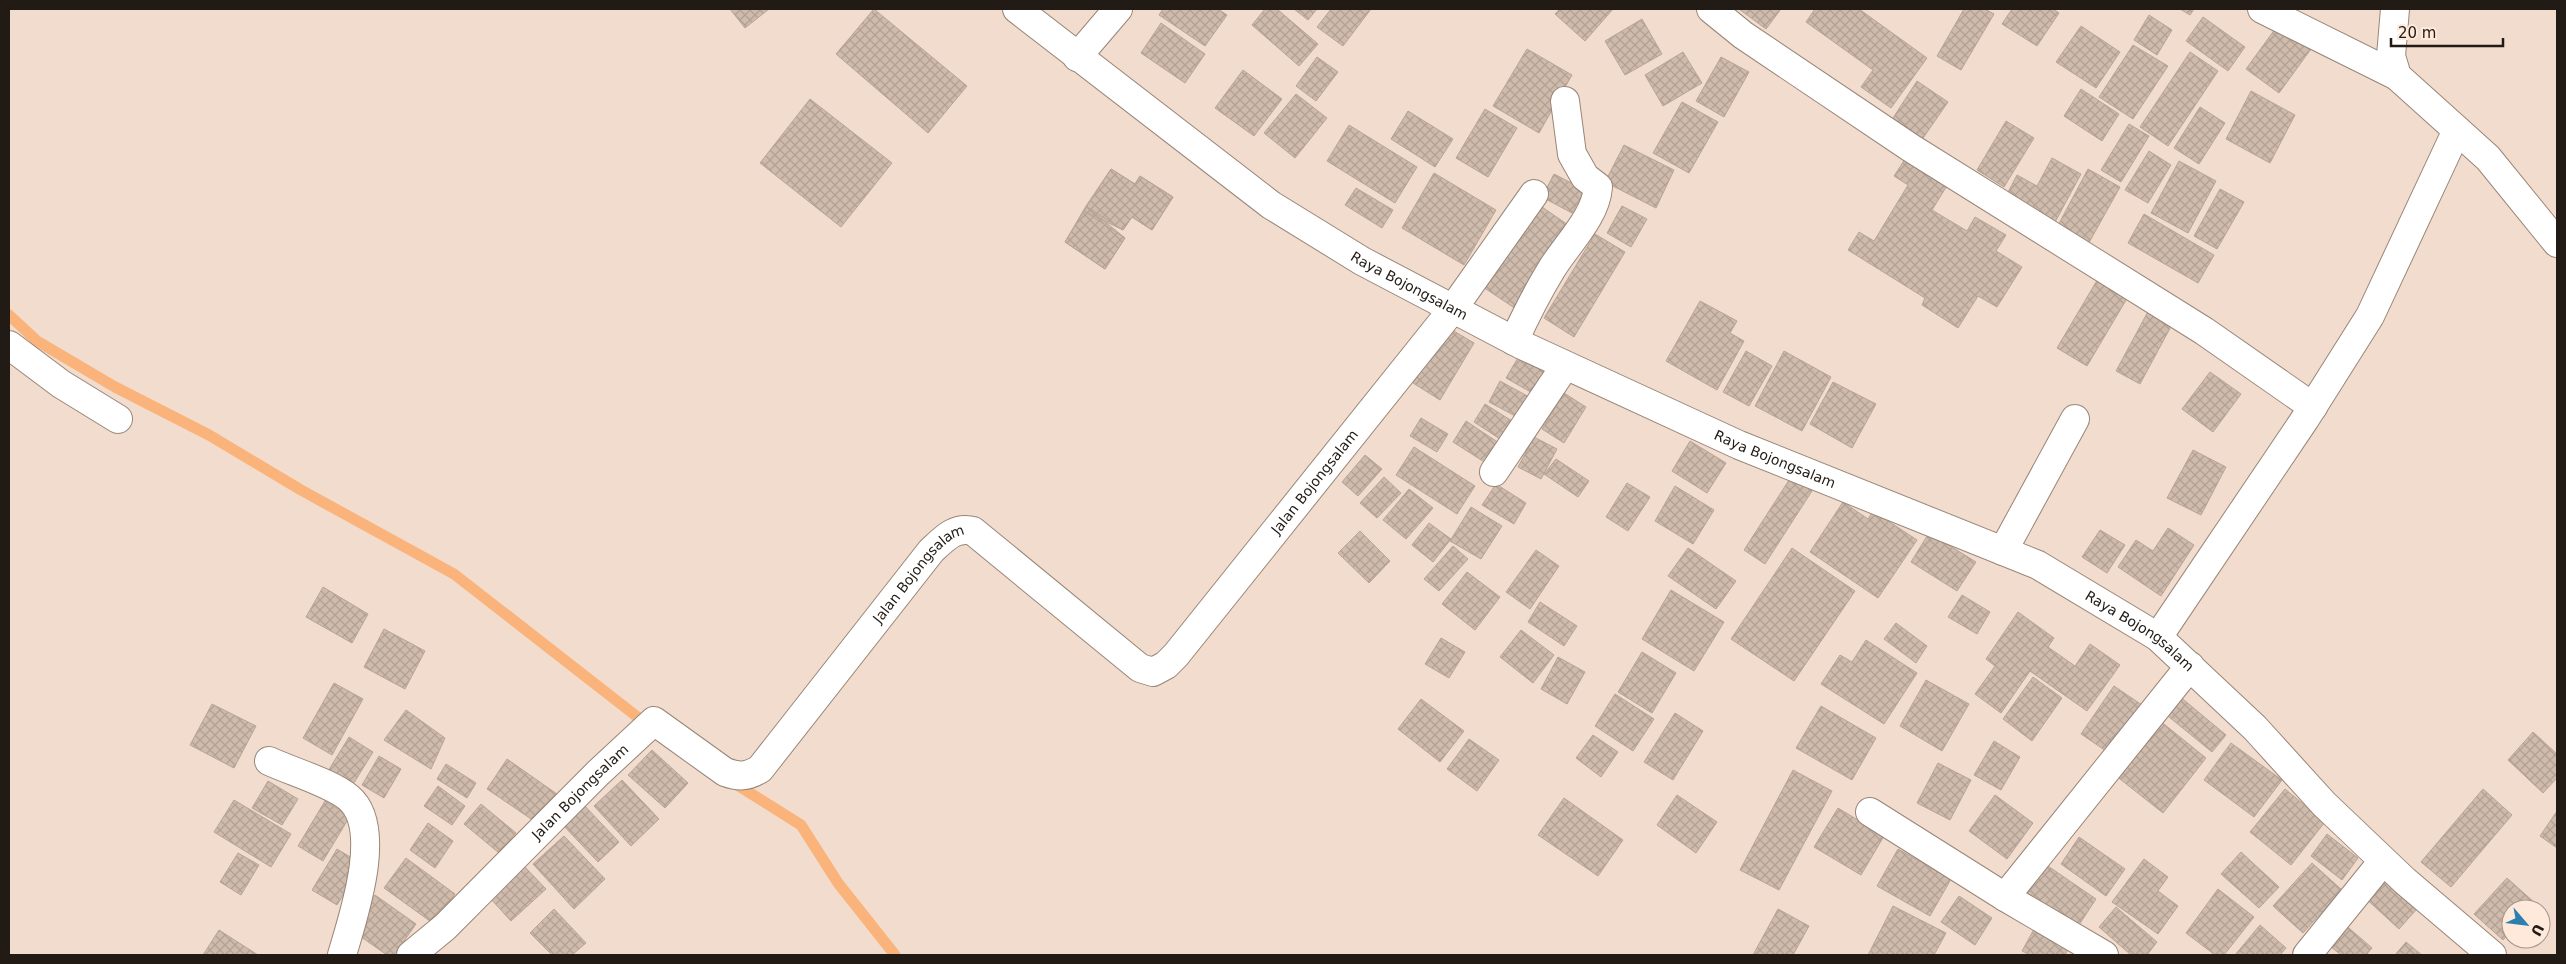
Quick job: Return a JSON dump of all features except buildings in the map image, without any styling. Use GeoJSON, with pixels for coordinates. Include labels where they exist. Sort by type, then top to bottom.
{"type":"FeatureCollection","features":[{"type":"Feature","properties":{"kind":"street","name":"Raya Bojongsalam"},"geometry":{"type":"LineString","coordinates":[[1017,9],[1271,205],[1362,261],[1452,310],[1565,366],[1739,445],[2038,565],[2158,637],[2255,728],[2324,804],[2456,926],[2492,955]]}},
{"type":"Feature","properties":{"kind":"street"},"geometry":{"type":"LineString","coordinates":[[1077,57],[1118,9]]}},
{"type":"Feature","properties":{"kind":"street"},"geometry":{"type":"LineString","coordinates":[[2262,9],[2397,76],[2488,158],[2557,243]]}},
{"type":"Feature","properties":{"kind":"street"},"geometry":{"type":"LineString","coordinates":[[2396,9],[2391,56],[2397,76]]}},
{"type":"Feature","properties":{"kind":"street"},"geometry":{"type":"LineString","coordinates":[[1715,10],[1743,35],[1911,148],[2204,332],[2313,407]]}},
{"type":"Feature","properties":{"kind":"street"},"geometry":{"type":"LineString","coordinates":[[1514,341],[1548,275],[1584,220],[1597,195],[1598,187],[1585,177],[1572,154],[1565,102]]}},
{"type":"Feature","properties":{"kind":"street"},"geometry":{"type":"LineString","coordinates":[[2158,637],[2313,407],[2370,316],[2457,130]]}},
{"type":"Feature","properties":{"kind":"street"},"geometry":{"type":"LineString","coordinates":[[1452,310],[1534,194]]}},
{"type":"Feature","properties":{"kind":"street","name":"Jalan Bojongsalam"},"geometry":{"type":"LineString","coordinates":[[411,955],[445,927],[598,773],[645,730],[736,776],[749,776],[760,769],[931,550],[949,535],[964,528],[974,531],[1140,668],[1153,672],[1176,655],[1452,310]]}},
{"type":"Feature","properties":{"kind":"street"},"geometry":{"type":"LineString","coordinates":[[9,345],[61,384],[118,419]]}},
{"type":"Feature","properties":{"kind":"street"},"geometry":{"type":"LineString","coordinates":[[1494,472],[1565,366]]}},
{"type":"Feature","properties":{"kind":"street"},"geometry":{"type":"LineString","coordinates":[[2003,551],[2075,419]]}},
{"type":"Feature","properties":{"kind":"street"},"geometry":{"type":"LineString","coordinates":[[2005,897],[2190,666]]}},
{"type":"Feature","properties":{"kind":"street"},"geometry":{"type":"LineString","coordinates":[[268,761],[341,792],[358,808],[363,817],[363,879],[342,955]]}},
{"type":"Feature","properties":{"kind":"street"},"geometry":{"type":"LineString","coordinates":[[1870,812],[2005,897],[2104,955]]}},
{"type":"Feature","properties":{"kind":"street"},"geometry":{"type":"LineString","coordinates":[[2307,955],[2384,861]]}},
{"type":"Feature","properties":{"kind":"waterway"},"geometry":{"type":"LineString","coordinates":[[9,315],[37,341],[115,387],[209,435],[301,490],[454,574],[649,726]]}},
{"type":"Feature","properties":{"kind":"waterway"},"geometry":{"type":"LineString","coordinates":[[731,781],[801,825],[838,883],[895,955]]}}]}
